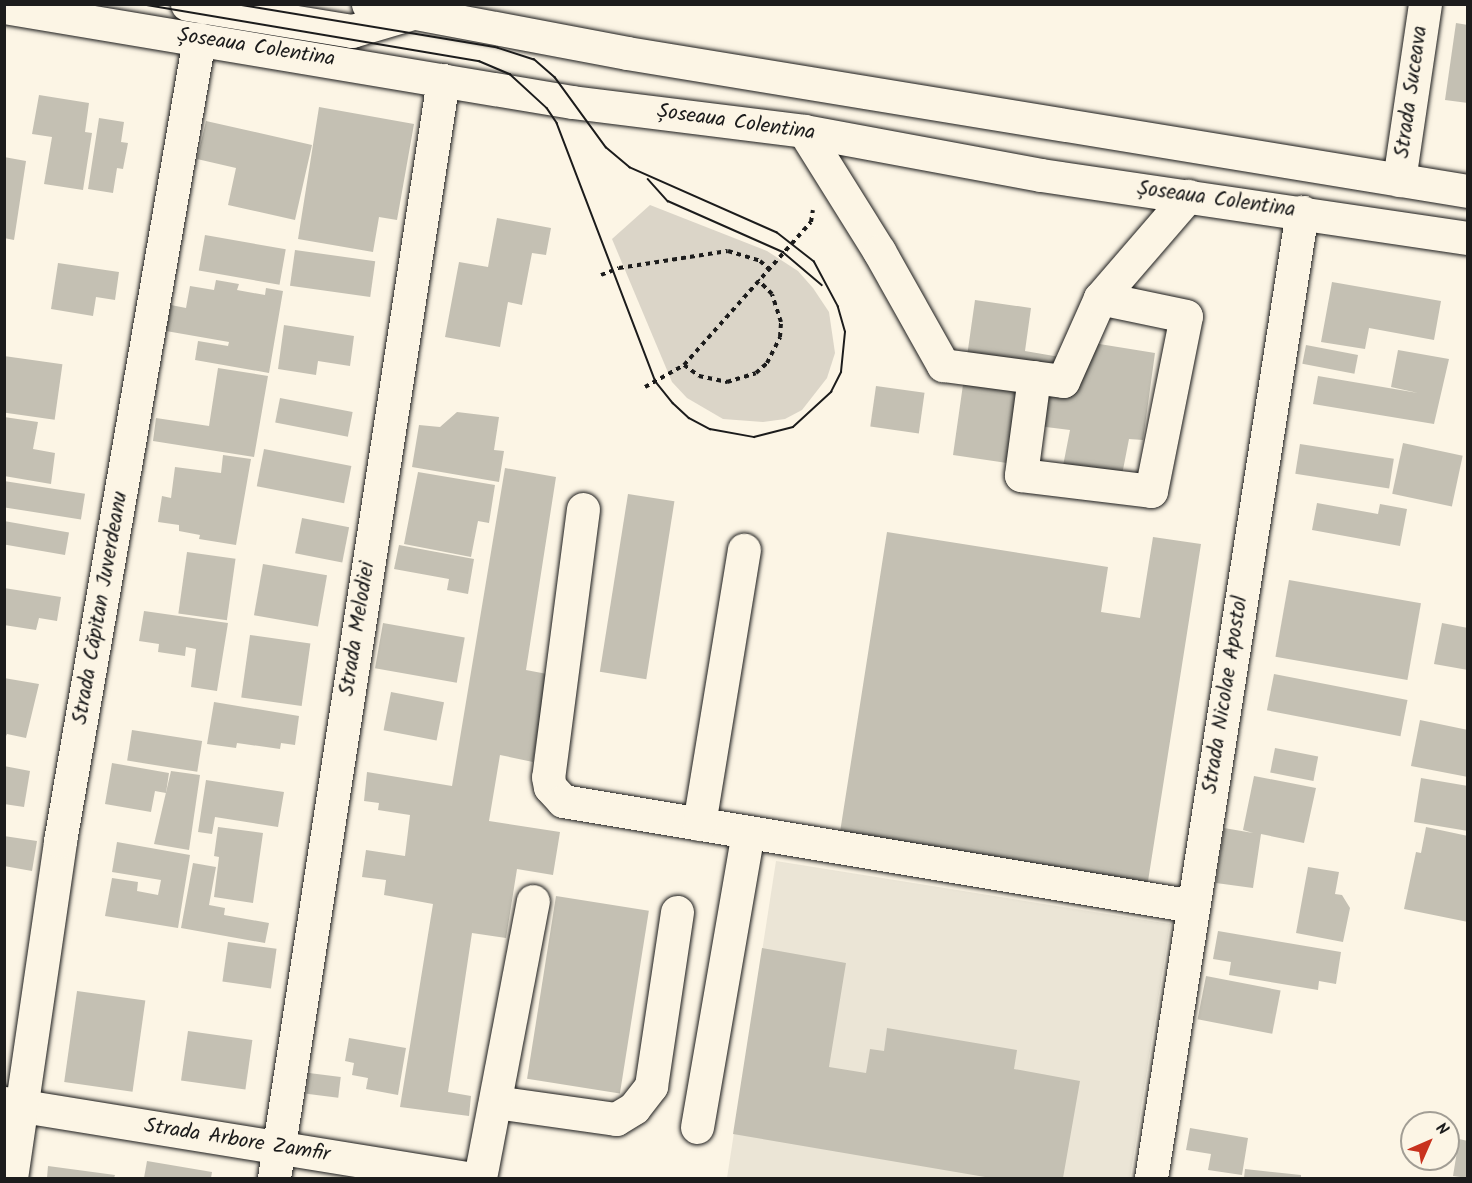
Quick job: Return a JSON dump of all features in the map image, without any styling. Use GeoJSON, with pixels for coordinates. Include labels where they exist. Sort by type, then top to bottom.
{"type":"FeatureCollection","features":[{"type":"Feature","properties":{"kind":"street"},"geometry":{"type":"LineString","coordinates":[[187,4],[360,18],[416,12],[627,53],[1467,191]]}},
{"type":"Feature","properties":{"kind":"street","name":"Strada Suceava"},"geometry":{"type":"LineString","coordinates":[[1399,180],[1425,4]]}},
{"type":"Feature","properties":{"kind":"street","name":"Șoseaua Colentina"},"geometry":{"type":"LineString","coordinates":[[4,8],[572,102],[804,131],[1188,196],[1467,238]]}},
{"type":"Feature","properties":{"kind":"street","name":"Strada Căpitan Juverdeanu"},"geometry":{"type":"LineString","coordinates":[[11,1179],[13,1104],[199,39]]}},
{"type":"Feature","properties":{"kind":"street","name":"Strada Melodiei"},"geometry":{"type":"LineString","coordinates":[[276,1163],[443,80]]}},
{"type":"Feature","properties":{"kind":"street"},"geometry":{"type":"LineString","coordinates":[[804,131],[879,251],[943,365],[1064,381],[1100,298],[1188,196]]}},
{"type":"Feature","properties":{"kind":"street","name":"Strada Nicolae Apostol"},"geometry":{"type":"LineString","coordinates":[[1151,1179],[1302,212]]}},
{"type":"Feature","properties":{"kind":"street"},"geometry":{"type":"LineString","coordinates":[[1034,377],[1021,475],[1151,491],[1186,316],[1100,298]]}},
{"type":"Feature","properties":{"kind":"street"},"geometry":{"type":"LineString","coordinates":[[583,509],[548,777],[550,787],[563,801],[1193,906]]}},
{"type":"Feature","properties":{"kind":"street"},"geometry":{"type":"LineString","coordinates":[[699,824],[744,550]]}},
{"type":"Feature","properties":{"kind":"street"},"geometry":{"type":"LineString","coordinates":[[697,1127],[747,832]]}},
{"type":"Feature","properties":{"kind":"street"},"geometry":{"type":"LineString","coordinates":[[480,1179],[533,901]]}},
{"type":"Feature","properties":{"kind":"street"},"geometry":{"type":"LineString","coordinates":[[495,1102],[616,1119],[634,1108],[651,1086],[677,912]]}},
{"type":"Feature","properties":{"kind":"street","name":"Strada Arbore Zamfir"},"geometry":{"type":"LineString","coordinates":[[13,1104],[276,1163],[469,1179]]}},
{"type":"Feature","properties":{"kind":"path"},"geometry":{"type":"LineString","coordinates":[[645,387],[684,365],[811,222]]}},
{"type":"Feature","properties":{"kind":"path"},"geometry":{"type":"LineString","coordinates":[[601,274],[640,264],[728,251],[760,261],[768,268]]}},
{"type":"Feature","properties":{"kind":"path"},"geometry":{"type":"LineString","coordinates":[[684,365],[699,376],[728,382],[756,373],[767,363],[780,337],[781,322],[772,294],[758,280]]}},
{"type":"Feature","properties":{"kind":"shaded area"},"geometry":{"type":"Polygon","coordinates":[[[650,205],[767,251],[798,271],[813,288],[829,312],[835,353],[827,378],[802,410],[785,419],[763,422],[723,419],[687,398],[672,382],[612,239],[650,205]]]}},
{"type":"Feature","properties":{"kind":"shaded area"},"geometry":{"type":"Polygon","coordinates":[[[776,861],[1170,924],[1130,1178],[727,1178],[776,861]]]}},
{"type":"Feature","properties":{"kind":"building"},"geometry":{"type":"Polygon","coordinates":[[[1456,23],[1468,25],[1468,103],[1445,100],[1456,23]]]}},
{"type":"Feature","properties":{"kind":"building"},"geometry":{"type":"Polygon","coordinates":[[[39,95],[89,103],[85,132],[92,133],[83,190],[44,184],[52,137],[32,134],[39,95]]]}},
{"type":"Feature","properties":{"kind":"building"},"geometry":{"type":"Polygon","coordinates":[[[319,107],[414,124],[397,220],[379,217],[373,252],[298,239],[319,107]]]}},
{"type":"Feature","properties":{"kind":"building"},"geometry":{"type":"Polygon","coordinates":[[[99,118],[124,122],[121,142],[128,143],[123,169],[117,168],[113,193],[88,189],[99,118]]]}},
{"type":"Feature","properties":{"kind":"building"},"geometry":{"type":"Polygon","coordinates":[[[206,121],[312,145],[295,220],[228,205],[236,168],[197,159],[206,121]]]}},
{"type":"Feature","properties":{"kind":"building"},"geometry":{"type":"Polygon","coordinates":[[[4,157],[26,161],[14,240],[4,238],[4,157]]]}},
{"type":"Feature","properties":{"kind":"building"},"geometry":{"type":"Polygon","coordinates":[[[497,218],[551,228],[546,255],[532,253],[522,305],[508,302],[500,347],[445,337],[459,262],[488,267],[497,218]]]}},
{"type":"Feature","properties":{"kind":"building"},"geometry":{"type":"Polygon","coordinates":[[[205,235],[286,249],[280,285],[199,270],[205,235]]]}},
{"type":"Feature","properties":{"kind":"building"},"geometry":{"type":"Polygon","coordinates":[[[295,250],[375,261],[370,297],[290,286],[295,250]]]}},
{"type":"Feature","properties":{"kind":"building"},"geometry":{"type":"Polygon","coordinates":[[[58,263],[119,272],[115,300],[96,297],[93,316],[51,309],[58,263]]]}},
{"type":"Feature","properties":{"kind":"building"},"geometry":{"type":"Polygon","coordinates":[[[216,280],[239,284],[237,290],[265,295],[266,288],[283,291],[269,373],[195,360],[198,341],[228,346],[229,342],[166,331],[171,305],[186,308],[190,286],[214,290],[216,280]]]}},
{"type":"Feature","properties":{"kind":"building"},"geometry":{"type":"Polygon","coordinates":[[[1332,282],[1441,301],[1434,340],[1369,328],[1365,349],[1321,342],[1332,282]]]}},
{"type":"Feature","properties":{"kind":"building"},"geometry":{"type":"Polygon","coordinates":[[[975,300],[1031,308],[1025,351],[1083,361],[1087,342],[1155,353],[1143,440],[1129,439],[1122,475],[1063,466],[1070,430],[1013,423],[1007,463],[953,455],[975,300]]]}},
{"type":"Feature","properties":{"kind":"building"},"geometry":{"type":"Polygon","coordinates":[[[284,325],[354,336],[350,366],[318,361],[316,375],[278,369],[284,325]]]}},
{"type":"Feature","properties":{"kind":"building"},"geometry":{"type":"Polygon","coordinates":[[[1306,345],[1358,355],[1354,374],[1302,364],[1306,345]]]}},
{"type":"Feature","properties":{"kind":"building"},"geometry":{"type":"Polygon","coordinates":[[[1398,350],[1449,359],[1434,424],[1313,404],[1318,376],[1418,393],[1391,387],[1398,350]]]}},
{"type":"Feature","properties":{"kind":"building"},"geometry":{"type":"Polygon","coordinates":[[[4,356],[62,364],[55,420],[4,413],[4,356]]]}},
{"type":"Feature","properties":{"kind":"building"},"geometry":{"type":"Polygon","coordinates":[[[218,368],[268,376],[254,457],[153,441],[156,418],[209,426],[218,368]]]}},
{"type":"Feature","properties":{"kind":"building"},"geometry":{"type":"Polygon","coordinates":[[[876,386],[925,393],[919,433],[870,427],[876,386]]]}},
{"type":"Feature","properties":{"kind":"building"},"geometry":{"type":"Polygon","coordinates":[[[280,398],[353,412],[348,437],[275,423],[280,398]]]}},
{"type":"Feature","properties":{"kind":"building"},"geometry":{"type":"Polygon","coordinates":[[[457,412],[499,417],[494,450],[504,451],[499,482],[412,467],[419,425],[440,427],[457,412]]]}},
{"type":"Feature","properties":{"kind":"building"},"geometry":{"type":"Polygon","coordinates":[[[4,417],[38,422],[33,449],[55,453],[51,484],[4,476],[4,417]]]}},
{"type":"Feature","properties":{"kind":"building"},"geometry":{"type":"Polygon","coordinates":[[[1403,443],[1463,456],[1452,507],[1392,494],[1403,443]]]}},
{"type":"Feature","properties":{"kind":"building"},"geometry":{"type":"Polygon","coordinates":[[[1300,444],[1394,459],[1389,488],[1295,474],[1300,444]]]}},
{"type":"Feature","properties":{"kind":"building"},"geometry":{"type":"Polygon","coordinates":[[[264,449],[351,466],[344,503],[257,486],[264,449]]]}},
{"type":"Feature","properties":{"kind":"building"},"geometry":{"type":"Polygon","coordinates":[[[223,455],[251,459],[236,545],[199,539],[200,535],[179,531],[179,525],[158,522],[162,496],[171,498],[175,467],[221,473],[223,455]]]}},
{"type":"Feature","properties":{"kind":"building"},"geometry":{"type":"Polygon","coordinates":[[[505,468],[556,477],[526,670],[547,674],[533,762],[500,755],[489,821],[560,832],[553,875],[517,869],[506,938],[472,933],[448,1092],[471,1096],[469,1116],[400,1107],[433,904],[384,895],[386,880],[362,877],[366,850],[405,856],[410,815],[378,810],[379,803],[364,801],[367,772],[452,786],[505,468]]]}},
{"type":"Feature","properties":{"kind":"building"},"geometry":{"type":"Polygon","coordinates":[[[418,472],[495,485],[489,523],[478,521],[471,557],[404,544],[418,472]]]}},
{"type":"Feature","properties":{"kind":"building"},"geometry":{"type":"Polygon","coordinates":[[[4,481],[85,494],[81,520],[4,507],[4,481]]]}},
{"type":"Feature","properties":{"kind":"building"},"geometry":{"type":"Polygon","coordinates":[[[628,494],[674,501],[646,679],[600,672],[628,494]]]}},
{"type":"Feature","properties":{"kind":"building"},"geometry":{"type":"Polygon","coordinates":[[[1317,503],[1378,514],[1380,504],[1407,509],[1400,546],[1312,530],[1317,503]]]}},
{"type":"Feature","properties":{"kind":"building"},"geometry":{"type":"Polygon","coordinates":[[[302,518],[349,527],[342,562],[295,553],[302,518]]]}},
{"type":"Feature","properties":{"kind":"building"},"geometry":{"type":"Polygon","coordinates":[[[4,521],[69,532],[65,555],[4,544],[4,521]]]}},
{"type":"Feature","properties":{"kind":"building"},"geometry":{"type":"Polygon","coordinates":[[[887,532],[1108,567],[1101,612],[1140,618],[1153,537],[1201,544],[1146,894],[838,845],[887,532]]]}},
{"type":"Feature","properties":{"kind":"building"},"geometry":{"type":"Polygon","coordinates":[[[399,545],[474,559],[468,594],[447,590],[449,579],[394,569],[399,545]]]}},
{"type":"Feature","properties":{"kind":"building"},"geometry":{"type":"Polygon","coordinates":[[[187,552],[236,559],[227,620],[178,613],[187,552]]]}},
{"type":"Feature","properties":{"kind":"building"},"geometry":{"type":"Polygon","coordinates":[[[263,564],[327,575],[318,626],[254,615],[263,564]]]}},
{"type":"Feature","properties":{"kind":"building"},"geometry":{"type":"Polygon","coordinates":[[[1289,580],[1421,603],[1407,680],[1275,657],[1289,580]]]}},
{"type":"Feature","properties":{"kind":"building"},"geometry":{"type":"Polygon","coordinates":[[[4,588],[61,597],[57,621],[39,618],[36,630],[4,625],[4,588]]]}},
{"type":"Feature","properties":{"kind":"building"},"geometry":{"type":"Polygon","coordinates":[[[144,611],[228,623],[217,691],[191,687],[196,649],[186,647],[185,656],[158,652],[159,644],[139,641],[144,611]]]}},
{"type":"Feature","properties":{"kind":"building"},"geometry":{"type":"Polygon","coordinates":[[[383,623],[465,637],[457,683],[375,668],[383,623]]]}},
{"type":"Feature","properties":{"kind":"building"},"geometry":{"type":"Polygon","coordinates":[[[1442,623],[1468,628],[1468,670],[1434,664],[1442,623]]]}},
{"type":"Feature","properties":{"kind":"building"},"geometry":{"type":"Polygon","coordinates":[[[250,635],[310,643],[302,706],[241,697],[250,635]]]}},
{"type":"Feature","properties":{"kind":"building"},"geometry":{"type":"Polygon","coordinates":[[[1274,674],[1408,700],[1400,736],[1267,710],[1274,674]]]}},
{"type":"Feature","properties":{"kind":"building"},"geometry":{"type":"Polygon","coordinates":[[[4,678],[39,684],[26,738],[7,734],[4,740],[4,678]]]}},
{"type":"Feature","properties":{"kind":"building"},"geometry":{"type":"Polygon","coordinates":[[[391,692],[444,702],[437,741],[384,730],[391,692]]]}},
{"type":"Feature","properties":{"kind":"building"},"geometry":{"type":"Polygon","coordinates":[[[214,702],[299,716],[295,745],[281,743],[280,749],[237,743],[236,748],[207,744],[214,702]]]}},
{"type":"Feature","properties":{"kind":"building"},"geometry":{"type":"Polygon","coordinates":[[[1420,720],[1468,730],[1468,777],[1411,766],[1420,720]]]}},
{"type":"Feature","properties":{"kind":"building"},"geometry":{"type":"Polygon","coordinates":[[[132,730],[202,741],[197,772],[127,761],[132,730]]]}},
{"type":"Feature","properties":{"kind":"building"},"geometry":{"type":"Polygon","coordinates":[[[1275,748],[1318,756],[1313,781],[1270,773],[1275,748]]]}},
{"type":"Feature","properties":{"kind":"building"},"geometry":{"type":"Polygon","coordinates":[[[112,763],[169,773],[166,793],[155,791],[151,812],[105,804],[112,763]]]}},
{"type":"Feature","properties":{"kind":"building"},"geometry":{"type":"Polygon","coordinates":[[[4,766],[30,771],[24,807],[4,804],[4,766]]]}},
{"type":"Feature","properties":{"kind":"building"},"geometry":{"type":"Polygon","coordinates":[[[171,771],[200,775],[189,850],[154,844],[171,771]]]}},
{"type":"Feature","properties":{"kind":"building"},"geometry":{"type":"Polygon","coordinates":[[[1254,776],[1316,788],[1304,843],[1261,834],[1253,888],[1216,883],[1224,828],[1253,833],[1243,830],[1254,776]]]}},
{"type":"Feature","properties":{"kind":"building"},"geometry":{"type":"Polygon","coordinates":[[[1421,778],[1468,786],[1468,831],[1414,822],[1421,778]]]}},
{"type":"Feature","properties":{"kind":"building"},"geometry":{"type":"Polygon","coordinates":[[[206,780],[284,792],[278,827],[215,817],[212,834],[198,832],[206,780]]]}},
{"type":"Feature","properties":{"kind":"building"},"geometry":{"type":"Polygon","coordinates":[[[218,827],[263,833],[253,903],[214,897],[219,857],[214,856],[218,827]]]}},
{"type":"Feature","properties":{"kind":"building"},"geometry":{"type":"Polygon","coordinates":[[[1426,827],[1468,836],[1468,922],[1404,909],[1416,852],[1421,853],[1426,827]]]}},
{"type":"Feature","properties":{"kind":"building"},"geometry":{"type":"Polygon","coordinates":[[[4,836],[37,841],[32,871],[4,866],[4,836]]]}},
{"type":"Feature","properties":{"kind":"building"},"geometry":{"type":"Polygon","coordinates":[[[117,842],[190,855],[178,928],[105,916],[112,878],[138,882],[137,891],[158,895],[161,880],[112,872],[117,842]]]}},
{"type":"Feature","properties":{"kind":"building"},"geometry":{"type":"Polygon","coordinates":[[[193,863],[216,867],[209,905],[225,908],[224,915],[269,923],[265,943],[181,928],[193,863]]]}},
{"type":"Feature","properties":{"kind":"building"},"geometry":{"type":"Polygon","coordinates":[[[1308,867],[1339,872],[1335,894],[1342,895],[1350,908],[1343,942],[1296,933],[1308,867]]]}},
{"type":"Feature","properties":{"kind":"building"},"geometry":{"type":"Polygon","coordinates":[[[556,896],[649,911],[620,1093],[527,1079],[556,896]]]}},
{"type":"Feature","properties":{"kind":"building"},"geometry":{"type":"Polygon","coordinates":[[[1218,931],[1341,952],[1336,984],[1319,981],[1318,990],[1229,975],[1231,962],[1213,959],[1218,931]]]}},
{"type":"Feature","properties":{"kind":"building"},"geometry":{"type":"Polygon","coordinates":[[[228,942],[277,949],[271,988],[222,982],[228,942]]]}},
{"type":"Feature","properties":{"kind":"building"},"geometry":{"type":"Polygon","coordinates":[[[762,948],[846,963],[829,1067],[866,1073],[870,1049],[884,1051],[887,1028],[1017,1050],[1014,1069],[1080,1081],[1063,1178],[991,1178],[733,1134],[762,948]]]}},
{"type":"Feature","properties":{"kind":"building"},"geometry":{"type":"Polygon","coordinates":[[[1206,976],[1281,991],[1272,1034],[1198,1019],[1206,976]]]}},
{"type":"Feature","properties":{"kind":"building"},"geometry":{"type":"Polygon","coordinates":[[[77,991],[145,1001],[133,1092],[64,1082],[77,991]]]}},
{"type":"Feature","properties":{"kind":"building"},"geometry":{"type":"Polygon","coordinates":[[[188,1031],[252,1040],[245,1090],[181,1081],[188,1031]]]}},
{"type":"Feature","properties":{"kind":"building"},"geometry":{"type":"Polygon","coordinates":[[[349,1038],[406,1048],[398,1095],[366,1089],[368,1078],[352,1075],[354,1063],[345,1061],[349,1038]]]}},
{"type":"Feature","properties":{"kind":"building"},"geometry":{"type":"Polygon","coordinates":[[[309,1073],[341,1077],[338,1098],[306,1094],[309,1073]]]}},
{"type":"Feature","properties":{"kind":"building"},"geometry":{"type":"Polygon","coordinates":[[[1190,1128],[1248,1138],[1242,1175],[1208,1170],[1211,1154],[1186,1150],[1190,1128]]]}},
{"type":"Feature","properties":{"kind":"building"},"geometry":{"type":"Polygon","coordinates":[[[1460,1139],[1468,1141],[1468,1178],[1453,1176],[1454,1171],[1460,1171],[1460,1139]]]}},
{"type":"Feature","properties":{"kind":"building"},"geometry":{"type":"Polygon","coordinates":[[[147,1161],[212,1172],[211,1178],[144,1178],[147,1161]]]}},
{"type":"Feature","properties":{"kind":"building"},"geometry":{"type":"Polygon","coordinates":[[[48,1166],[115,1175],[114,1178],[47,1178],[48,1166]]]}},
{"type":"Feature","properties":{"kind":"building"},"geometry":{"type":"Polygon","coordinates":[[[1245,1169],[1301,1175],[1301,1178],[1244,1178],[1245,1169]]]}},
{"type":"Feature","properties":{"kind":"tram line"},"geometry":{"type":"LineString","coordinates":[[141,4],[479,61],[510,74],[547,108],[557,123],[656,382],[673,403],[689,418],[710,429],[754,437],[793,427],[831,392],[841,372],[845,332],[838,307],[814,262],[777,233],[630,168],[606,148],[555,78],[534,60],[498,48],[232,4]]}},
{"type":"Feature","properties":{"kind":"tram line"},"geometry":{"type":"LineString","coordinates":[[648,179],[668,201],[783,252],[822,285]]}}]}
